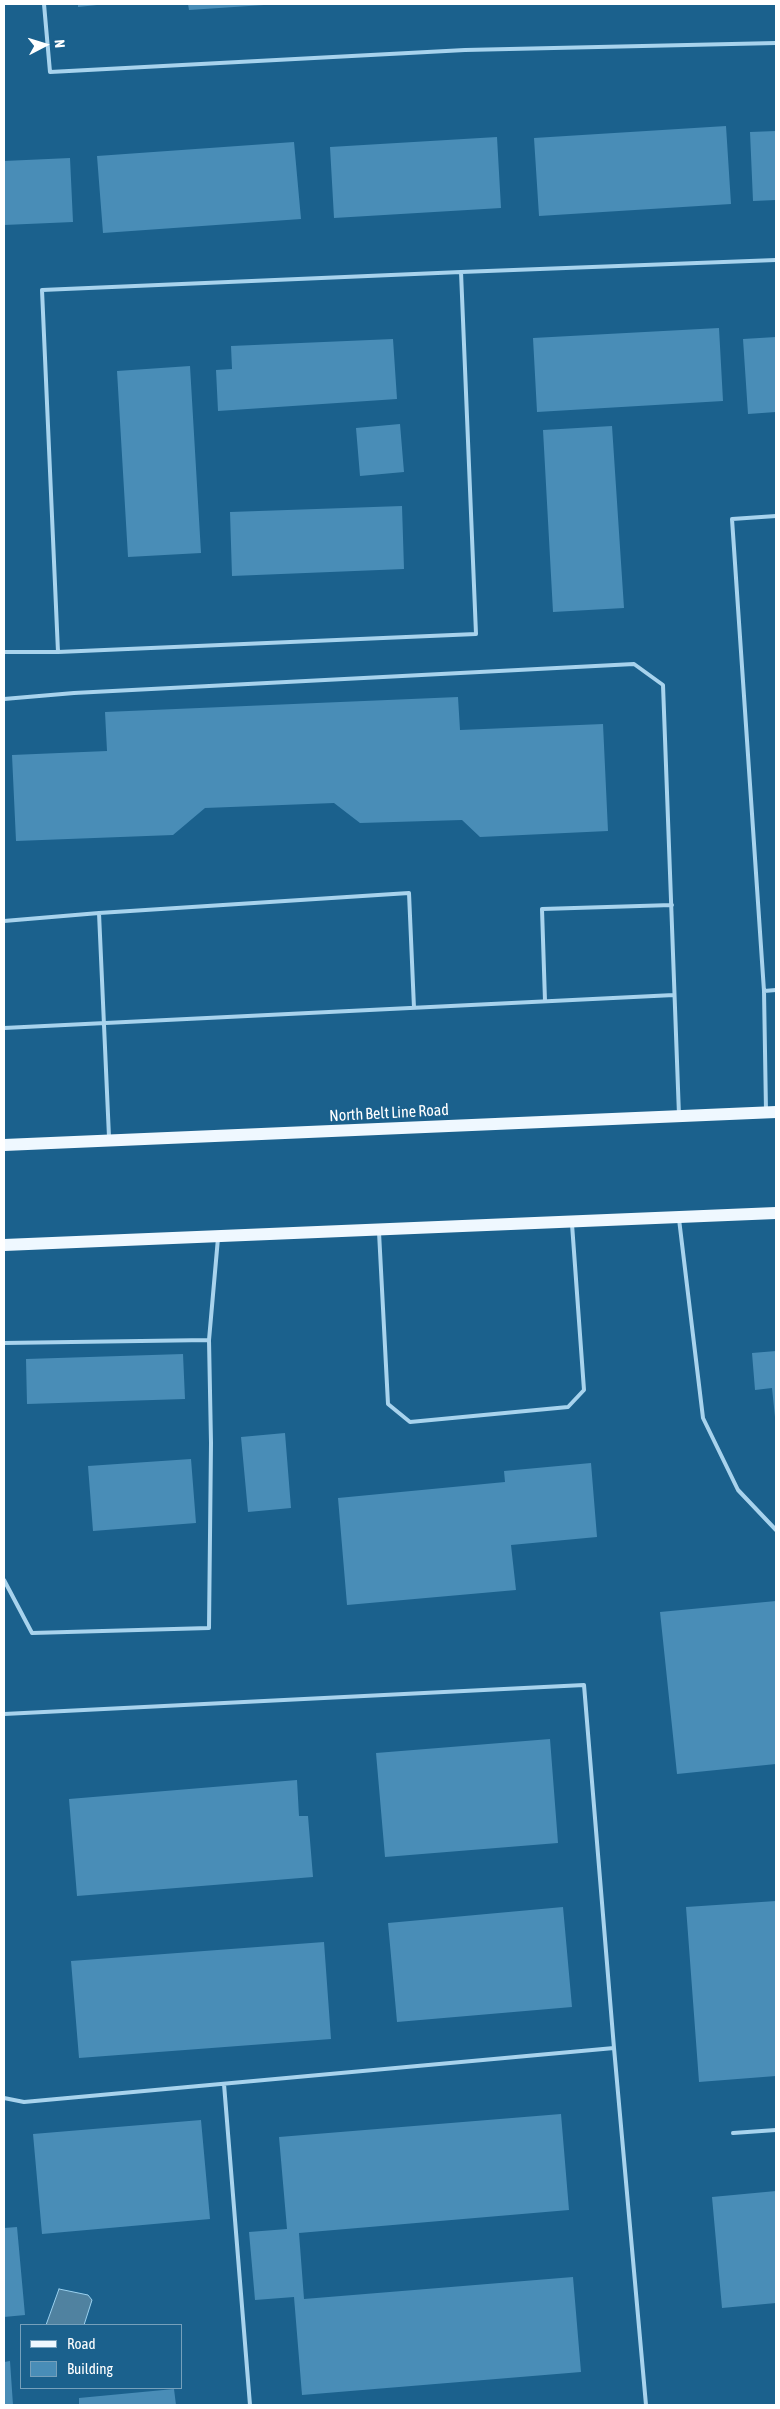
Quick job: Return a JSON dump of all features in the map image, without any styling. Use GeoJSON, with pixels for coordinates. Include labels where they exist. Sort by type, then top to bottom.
{"type":"FeatureCollection","features":[{"type":"Feature","properties":{"kind":"main road","name":"North Belt Line Road"},"geometry":{"type":"LineString","coordinates":[[4,1145],[771,1112]]}},
{"type":"Feature","properties":{"kind":"main road"},"geometry":{"type":"LineString","coordinates":[[4,1245],[776,1213]]}},
{"type":"Feature","properties":{"kind":"lane"},"geometry":{"type":"LineString","coordinates":[[44,4],[50,72],[464,50],[776,43]]}},
{"type":"Feature","properties":{"kind":"lane"},"geometry":{"type":"LineString","coordinates":[[58,652],[42,290],[776,260]]}},
{"type":"Feature","properties":{"kind":"lane"},"geometry":{"type":"LineString","coordinates":[[4,652],[58,652],[476,634],[461,272]]}},
{"type":"Feature","properties":{"kind":"lane"},"geometry":{"type":"LineString","coordinates":[[771,1112],[732,519],[776,516]]}},
{"type":"Feature","properties":{"kind":"lane"},"geometry":{"type":"LineString","coordinates":[[4,699],[83,692],[634,664],[663,685],[679,1116]]}},
{"type":"Feature","properties":{"kind":"lane"},"geometry":{"type":"LineString","coordinates":[[4,921],[409,893],[414,1008]]}},
{"type":"Feature","properties":{"kind":"lane"},"geometry":{"type":"LineString","coordinates":[[545,1001],[542,909],[672,905]]}},
{"type":"Feature","properties":{"kind":"lane"},"geometry":{"type":"LineString","coordinates":[[99,913],[102,1023],[109,1141]]}},
{"type":"Feature","properties":{"kind":"lane"},"geometry":{"type":"LineString","coordinates":[[764,991],[776,990]]}},
{"type":"Feature","properties":{"kind":"lane"},"geometry":{"type":"LineString","coordinates":[[4,1028],[674,995]]}},
{"type":"Feature","properties":{"kind":"lane"},"geometry":{"type":"LineString","coordinates":[[678,1217],[703,1418],[738,1490],[776,1530]]}},
{"type":"Feature","properties":{"kind":"lane"},"geometry":{"type":"LineString","coordinates":[[379,1229],[388,1404],[410,1422],[568,1407],[584,1390],[571,1221]]}},
{"type":"Feature","properties":{"kind":"lane"},"geometry":{"type":"LineString","coordinates":[[4,1580],[32,1633],[209,1628],[211,1443],[208,1340],[218,1236]]}},
{"type":"Feature","properties":{"kind":"lane"},"geometry":{"type":"LineString","coordinates":[[4,1343],[208,1340]]}},
{"type":"Feature","properties":{"kind":"lane"},"geometry":{"type":"LineString","coordinates":[[4,1714],[584,1685],[646,2405]]}},
{"type":"Feature","properties":{"kind":"lane"},"geometry":{"type":"LineString","coordinates":[[4,2098],[24,2102],[614,2048]]}},
{"type":"Feature","properties":{"kind":"lane"},"geometry":{"type":"LineString","coordinates":[[224,2084],[250,2405]]}},
{"type":"Feature","properties":{"kind":"lane"},"geometry":{"type":"LineString","coordinates":[[733,2133],[776,2130]]}},
{"type":"Feature","properties":{"kind":"water"},"geometry":{"type":"Polygon","coordinates":[[[59,2289],[88,2295],[92,2300],[84,2324],[46,2324],[59,2289]]]}},
{"type":"Feature","properties":{"kind":"building"},"geometry":{"type":"Polygon","coordinates":[[[78,4],[97,4],[97,5],[78,7],[78,4]]]}},
{"type":"Feature","properties":{"kind":"building"},"geometry":{"type":"Polygon","coordinates":[[[188,4],[264,4],[264,5],[189,10],[188,4]]]}},
{"type":"Feature","properties":{"kind":"building"},"geometry":{"type":"Polygon","coordinates":[[[726,126],[731,204],[539,216],[534,138],[726,126]]]}},
{"type":"Feature","properties":{"kind":"building"},"geometry":{"type":"Polygon","coordinates":[[[776,131],[776,200],[753,201],[750,132],[776,131]]]}},
{"type":"Feature","properties":{"kind":"building"},"geometry":{"type":"Polygon","coordinates":[[[497,137],[501,208],[334,218],[330,147],[497,137]]]}},
{"type":"Feature","properties":{"kind":"building"},"geometry":{"type":"Polygon","coordinates":[[[294,142],[301,219],[103,233],[97,156],[294,142]]]}},
{"type":"Feature","properties":{"kind":"building"},"geometry":{"type":"Polygon","coordinates":[[[70,158],[73,222],[4,225],[4,161],[70,158]]]}},
{"type":"Feature","properties":{"kind":"building"},"geometry":{"type":"Polygon","coordinates":[[[719,328],[723,401],[537,412],[533,338],[719,328]]]}},
{"type":"Feature","properties":{"kind":"building"},"geometry":{"type":"Polygon","coordinates":[[[776,337],[776,412],[748,414],[743,339],[776,337]]]}},
{"type":"Feature","properties":{"kind":"building"},"geometry":{"type":"Polygon","coordinates":[[[393,339],[397,399],[218,411],[216,370],[232,369],[231,346],[393,339]]]}},
{"type":"Feature","properties":{"kind":"building"},"geometry":{"type":"Polygon","coordinates":[[[190,366],[201,553],[128,557],[117,371],[190,366]]]}},
{"type":"Feature","properties":{"kind":"building"},"geometry":{"type":"Polygon","coordinates":[[[400,424],[404,472],[360,476],[356,428],[400,424]]]}},
{"type":"Feature","properties":{"kind":"building"},"geometry":{"type":"Polygon","coordinates":[[[612,426],[624,608],[553,612],[543,430],[612,426]]]}},
{"type":"Feature","properties":{"kind":"building"},"geometry":{"type":"Polygon","coordinates":[[[402,506],[404,569],[232,576],[230,512],[402,506]]]}},
{"type":"Feature","properties":{"kind":"building"},"geometry":{"type":"Polygon","coordinates":[[[458,697],[460,730],[603,724],[608,831],[480,837],[462,820],[360,823],[334,803],[205,808],[173,835],[16,841],[12,755],[107,751],[105,712],[458,697]]]}},
{"type":"Feature","properties":{"kind":"building"},"geometry":{"type":"Polygon","coordinates":[[[776,1351],[775,1417],[772,1388],[755,1390],[752,1353],[776,1351]]]}},
{"type":"Feature","properties":{"kind":"building"},"geometry":{"type":"Polygon","coordinates":[[[183,1354],[185,1399],[27,1404],[26,1359],[183,1354]]]}},
{"type":"Feature","properties":{"kind":"building"},"geometry":{"type":"Polygon","coordinates":[[[285,1433],[291,1508],[248,1512],[241,1437],[285,1433]]]}},
{"type":"Feature","properties":{"kind":"building"},"geometry":{"type":"Polygon","coordinates":[[[191,1459],[196,1523],[93,1531],[88,1466],[191,1459]]]}},
{"type":"Feature","properties":{"kind":"building"},"geometry":{"type":"Polygon","coordinates":[[[591,1463],[597,1537],[511,1545],[516,1590],[347,1605],[338,1498],[505,1482],[504,1471],[591,1463]]]}},
{"type":"Feature","properties":{"kind":"building"},"geometry":{"type":"Polygon","coordinates":[[[776,1601],[776,1764],[677,1774],[660,1612],[776,1601]]]}},
{"type":"Feature","properties":{"kind":"building"},"geometry":{"type":"Polygon","coordinates":[[[550,1739],[558,1843],[385,1857],[376,1753],[550,1739]]]}},
{"type":"Feature","properties":{"kind":"building"},"geometry":{"type":"Polygon","coordinates":[[[297,1780],[299,1816],[308,1816],[313,1877],[77,1896],[69,1799],[297,1780]]]}},
{"type":"Feature","properties":{"kind":"building"},"geometry":{"type":"Polygon","coordinates":[[[776,1901],[776,2076],[699,2082],[686,1907],[776,1901]]]}},
{"type":"Feature","properties":{"kind":"building"},"geometry":{"type":"Polygon","coordinates":[[[563,1907],[572,2007],[397,2022],[388,1923],[563,1907]]]}},
{"type":"Feature","properties":{"kind":"building"},"geometry":{"type":"Polygon","coordinates":[[[324,1942],[331,2039],[79,2058],[71,1961],[324,1942]]]}},
{"type":"Feature","properties":{"kind":"building"},"geometry":{"type":"Polygon","coordinates":[[[561,2114],[569,2210],[299,2233],[304,2299],[573,2277],[581,2372],[302,2395],[294,2297],[255,2300],[249,2232],[287,2229],[279,2137],[561,2114]]]}},
{"type":"Feature","properties":{"kind":"building"},"geometry":{"type":"Polygon","coordinates":[[[201,2120],[210,2219],[42,2234],[33,2134],[201,2120]]]}},
{"type":"Feature","properties":{"kind":"building"},"geometry":{"type":"Polygon","coordinates":[[[776,2191],[776,2303],[722,2308],[712,2197],[776,2191]]]}},
{"type":"Feature","properties":{"kind":"building"},"geometry":{"type":"Polygon","coordinates":[[[17,2227],[25,2315],[4,2317],[4,2228],[17,2227]]]}},
{"type":"Feature","properties":{"kind":"building"},"geometry":{"type":"Polygon","coordinates":[[[10,2361],[13,2405],[4,2405],[4,2362],[10,2361]]]}},
{"type":"Feature","properties":{"kind":"building"},"geometry":{"type":"Polygon","coordinates":[[[174,2389],[176,2405],[79,2405],[79,2398],[174,2389]]]}}]}
